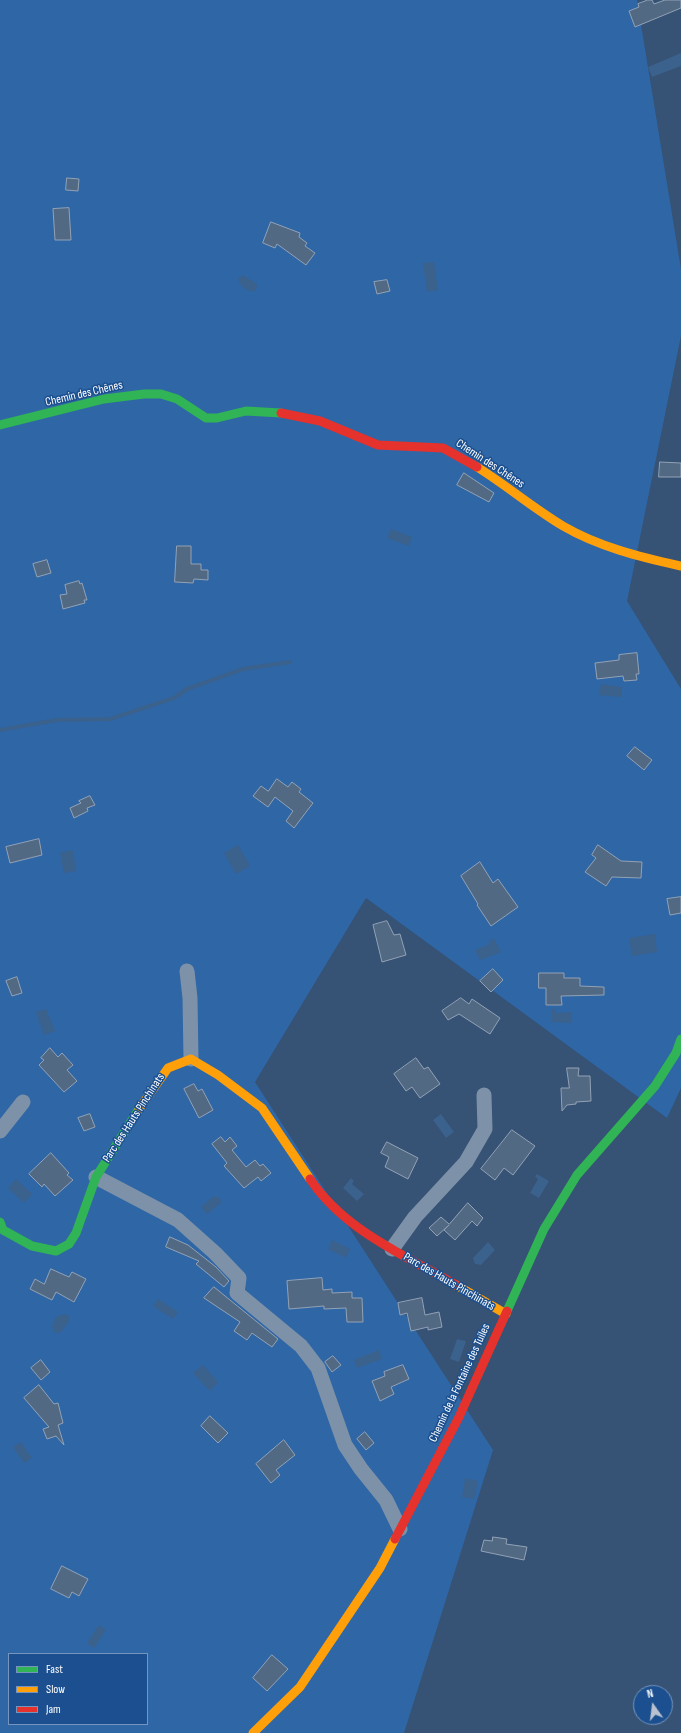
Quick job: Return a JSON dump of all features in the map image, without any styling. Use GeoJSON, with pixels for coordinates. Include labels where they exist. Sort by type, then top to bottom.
{"type":"FeatureCollection","features":[{"type":"Feature","properties":{"kind":"street","name":"Chemin des Chênes"},"geometry":{"type":"LineString","coordinates":[[0,425],[40,417],[95,401],[139,394],[163,395],[181,401],[202,418],[212,420],[232,413],[257,410],[284,413],[329,425],[361,441],[385,447],[418,447],[448,450],[472,463],[527,503],[570,530],[596,543],[634,556],[681,566]]}},
{"type":"Feature","properties":{"kind":"street"},"geometry":{"type":"LineString","coordinates":[[187,971],[190,998],[191,1058]]}},
{"type":"Feature","properties":{"kind":"street","name":"Chemin de la Fontaine des Tuiles"},"geometry":{"type":"LineString","coordinates":[[253,1733],[300,1687],[380,1568],[459,1417],[544,1229],[577,1176],[655,1086],[676,1053],[681,1039]]}},
{"type":"Feature","properties":{"kind":"street","name":"Parc des Hauts Pinchinats"},"geometry":{"type":"LineString","coordinates":[[0,1222],[3,1230],[32,1246],[56,1251],[69,1244],[76,1233],[96,1177],[150,1091],[168,1068],[191,1058],[218,1075],[262,1108],[322,1196],[356,1228],[506,1314]]}},
{"type":"Feature","properties":{"kind":"street","name":"Parc des Hauts Pinchinats"},"geometry":{"type":"LineString","coordinates":[[392,1249],[415,1217],[466,1162],[485,1129],[484,1095]]}},
{"type":"Feature","properties":{"kind":"street"},"geometry":{"type":"LineString","coordinates":[[0,1131],[23,1102]]}},
{"type":"Feature","properties":{"kind":"street"},"geometry":{"type":"LineString","coordinates":[[96,1177],[178,1220],[215,1253],[239,1278],[237,1293],[301,1346],[318,1368],[345,1445],[361,1470],[386,1500],[400,1529]]}},
{"type":"Feature","properties":{"kind":"shaded area"},"geometry":{"type":"Polygon","coordinates":[[[0,0],[637,0],[681,269],[681,336],[627,601],[681,689],[681,1088],[667,1118],[366,898],[255,1082],[493,1450],[404,1733],[0,1733],[0,0]]]}},
{"type":"Feature","properties":{"kind":"shaded area"},"geometry":{"type":"Polygon","coordinates":[[[681,53],[681,66],[652,77],[648,67],[681,53]]]}},
{"type":"Feature","properties":{"kind":"shaded area"},"geometry":{"type":"Polygon","coordinates":[[[434,262],[438,290],[427,292],[423,263],[434,262]]]}},
{"type":"Feature","properties":{"kind":"shaded area"},"geometry":{"type":"Polygon","coordinates":[[[243,275],[257,284],[256,291],[247,290],[241,284],[238,279],[243,275]]]}},
{"type":"Feature","properties":{"kind":"shaded area"},"geometry":{"type":"Polygon","coordinates":[[[391,529],[412,537],[409,546],[387,538],[391,529]]]}},
{"type":"Feature","properties":{"kind":"shaded area"},"geometry":{"type":"Polygon","coordinates":[[[601,684],[622,687],[621,697],[599,695],[601,684]]]}},
{"type":"Feature","properties":{"kind":"shaded area"},"geometry":{"type":"Polygon","coordinates":[[[238,845],[250,866],[236,874],[224,853],[238,845]]]}},
{"type":"Feature","properties":{"kind":"shaded area"},"geometry":{"type":"Polygon","coordinates":[[[73,850],[76,871],[64,873],[60,853],[73,850]]]}},
{"type":"Feature","properties":{"kind":"shaded area"},"geometry":{"type":"Polygon","coordinates":[[[655,934],[657,952],[632,956],[629,938],[655,934]]]}},
{"type":"Feature","properties":{"kind":"shaded area"},"geometry":{"type":"Polygon","coordinates":[[[494,939],[501,952],[480,960],[475,950],[490,944],[489,940],[494,939]]]}},
{"type":"Feature","properties":{"kind":"shaded area"},"geometry":{"type":"Polygon","coordinates":[[[46,1009],[55,1031],[44,1035],[36,1012],[46,1009]]]}},
{"type":"Feature","properties":{"kind":"shaded area"},"geometry":{"type":"Polygon","coordinates":[[[551,1009],[556,1009],[556,1013],[572,1012],[572,1023],[551,1022],[551,1009]]]}},
{"type":"Feature","properties":{"kind":"shaded area"},"geometry":{"type":"Polygon","coordinates":[[[441,1114],[454,1132],[446,1138],[433,1120],[441,1114]]]}},
{"type":"Feature","properties":{"kind":"shaded area"},"geometry":{"type":"Polygon","coordinates":[[[537,1174],[549,1181],[539,1198],[530,1193],[538,1179],[535,1177],[537,1174]]]}},
{"type":"Feature","properties":{"kind":"shaded area"},"geometry":{"type":"Polygon","coordinates":[[[351,1178],[354,1181],[352,1184],[364,1194],[357,1201],[343,1188],[351,1178]]]}},
{"type":"Feature","properties":{"kind":"shaded area"},"geometry":{"type":"Polygon","coordinates":[[[16,1179],[32,1194],[24,1203],[8,1188],[16,1179]]]}},
{"type":"Feature","properties":{"kind":"shaded area"},"geometry":{"type":"Polygon","coordinates":[[[214,1196],[220,1198],[221,1203],[207,1214],[201,1207],[214,1196]]]}},
{"type":"Feature","properties":{"kind":"shaded area"},"geometry":{"type":"Polygon","coordinates":[[[332,1240],[350,1249],[346,1258],[328,1249],[332,1240]]]}},
{"type":"Feature","properties":{"kind":"shaded area"},"geometry":{"type":"Polygon","coordinates":[[[488,1242],[495,1250],[481,1265],[475,1264],[473,1258],[488,1242]]]}},
{"type":"Feature","properties":{"kind":"shaded area"},"geometry":{"type":"Polygon","coordinates":[[[158,1299],[178,1312],[173,1319],[153,1306],[158,1299]]]}},
{"type":"Feature","properties":{"kind":"shaded area"},"geometry":{"type":"Polygon","coordinates":[[[64,1314],[69,1316],[69,1321],[61,1332],[55,1333],[52,1327],[56,1317],[64,1314]]]}},
{"type":"Feature","properties":{"kind":"shaded area"},"geometry":{"type":"Polygon","coordinates":[[[457,1339],[466,1341],[459,1362],[450,1359],[457,1339]]]}},
{"type":"Feature","properties":{"kind":"shaded area"},"geometry":{"type":"Polygon","coordinates":[[[379,1350],[382,1359],[357,1368],[354,1360],[379,1350]]]}},
{"type":"Feature","properties":{"kind":"shaded area"},"geometry":{"type":"Polygon","coordinates":[[[203,1365],[218,1382],[210,1391],[193,1373],[203,1365]]]}},
{"type":"Feature","properties":{"kind":"shaded area"},"geometry":{"type":"Polygon","coordinates":[[[21,1442],[32,1458],[24,1463],[13,1447],[21,1442]]]}},
{"type":"Feature","properties":{"kind":"shaded area"},"geometry":{"type":"Polygon","coordinates":[[[465,1478],[478,1481],[474,1499],[462,1497],[465,1478]]]}},
{"type":"Feature","properties":{"kind":"shaded area"},"geometry":{"type":"Polygon","coordinates":[[[99,1625],[106,1630],[94,1648],[87,1643],[99,1625]]]}},
{"type":"Feature","properties":{"kind":"building"},"geometry":{"type":"Polygon","coordinates":[[[652,0],[654,4],[665,0],[681,0],[681,8],[635,27],[629,11],[639,7],[638,4],[652,0]]]}},
{"type":"Feature","properties":{"kind":"building"},"geometry":{"type":"Polygon","coordinates":[[[67,178],[79,179],[78,191],[66,190],[67,178]]]}},
{"type":"Feature","properties":{"kind":"building"},"geometry":{"type":"Polygon","coordinates":[[[69,208],[71,240],[55,240],[53,209],[69,208]]]}},
{"type":"Feature","properties":{"kind":"building"},"geometry":{"type":"Polygon","coordinates":[[[271,222],[300,233],[299,237],[307,243],[305,246],[315,253],[306,265],[277,244],[275,248],[263,243],[271,222]]]}},
{"type":"Feature","properties":{"kind":"building"},"geometry":{"type":"Polygon","coordinates":[[[387,280],[390,291],[377,294],[374,282],[387,280]]]}},
{"type":"Feature","properties":{"kind":"building"},"geometry":{"type":"Polygon","coordinates":[[[660,462],[681,463],[681,477],[659,477],[660,462]]]}},
{"type":"Feature","properties":{"kind":"building"},"geometry":{"type":"Polygon","coordinates":[[[464,473],[494,493],[489,502],[457,485],[464,473]]]}},
{"type":"Feature","properties":{"kind":"building"},"geometry":{"type":"Polygon","coordinates":[[[177,546],[191,546],[191,564],[201,564],[201,570],[208,570],[208,580],[194,579],[193,583],[175,582],[177,546]]]}},
{"type":"Feature","properties":{"kind":"building"},"geometry":{"type":"Polygon","coordinates":[[[47,560],[51,573],[37,577],[33,564],[47,560]]]}},
{"type":"Feature","properties":{"kind":"building"},"geometry":{"type":"Polygon","coordinates":[[[79,581],[80,584],[82,583],[87,600],[84,600],[85,603],[63,609],[60,595],[67,594],[65,585],[79,581]]]}},
{"type":"Feature","properties":{"kind":"building"},"geometry":{"type":"Polygon","coordinates":[[[637,653],[639,674],[636,674],[637,680],[624,681],[623,676],[597,679],[595,663],[619,660],[619,655],[637,653]]]}},
{"type":"Feature","properties":{"kind":"building"},"geometry":{"type":"Polygon","coordinates":[[[635,747],[652,760],[644,770],[627,756],[635,747]]]}},
{"type":"Feature","properties":{"kind":"building"},"geometry":{"type":"Polygon","coordinates":[[[277,779],[288,787],[292,782],[301,789],[299,792],[313,803],[294,828],[286,821],[293,811],[275,797],[268,807],[253,796],[261,786],[268,791],[277,779]]]}},
{"type":"Feature","properties":{"kind":"building"},"geometry":{"type":"Polygon","coordinates":[[[90,796],[95,805],[87,808],[88,811],[74,818],[70,808],[81,803],[79,801],[90,796]]]}},
{"type":"Feature","properties":{"kind":"building"},"geometry":{"type":"Polygon","coordinates":[[[39,839],[42,855],[10,863],[6,847],[39,839]]]}},
{"type":"Feature","properties":{"kind":"building"},"geometry":{"type":"Polygon","coordinates":[[[598,845],[621,861],[642,862],[641,878],[612,877],[606,886],[585,872],[596,858],[592,855],[598,845]]]}},
{"type":"Feature","properties":{"kind":"building"},"geometry":{"type":"Polygon","coordinates":[[[480,862],[493,883],[498,879],[518,907],[491,926],[477,905],[478,904],[461,876],[480,862]]]}},
{"type":"Feature","properties":{"kind":"building"},"geometry":{"type":"Polygon","coordinates":[[[681,897],[681,913],[670,915],[667,899],[681,897]]]}},
{"type":"Feature","properties":{"kind":"building"},"geometry":{"type":"Polygon","coordinates":[[[387,921],[394,935],[400,934],[406,955],[382,962],[373,925],[387,921]]]}},
{"type":"Feature","properties":{"kind":"building"},"geometry":{"type":"Polygon","coordinates":[[[493,969],[503,980],[491,992],[480,981],[493,969]]]}},
{"type":"Feature","properties":{"kind":"building"},"geometry":{"type":"Polygon","coordinates":[[[539,973],[564,973],[564,978],[580,978],[580,986],[604,987],[604,995],[561,996],[562,1005],[546,1005],[546,988],[539,988],[539,973]]]}},
{"type":"Feature","properties":{"kind":"building"},"geometry":{"type":"Polygon","coordinates":[[[17,977],[22,993],[12,996],[6,981],[17,977]]]}},
{"type":"Feature","properties":{"kind":"building"},"geometry":{"type":"Polygon","coordinates":[[[461,998],[469,1004],[472,999],[500,1018],[490,1034],[459,1014],[448,1020],[442,1011],[461,998]]]}},
{"type":"Feature","properties":{"kind":"building"},"geometry":{"type":"Polygon","coordinates":[[[50,1048],[58,1057],[62,1053],[73,1065],[67,1070],[77,1081],[64,1092],[39,1065],[44,1060],[41,1058],[50,1048]]]}},
{"type":"Feature","properties":{"kind":"building"},"geometry":{"type":"Polygon","coordinates":[[[416,1058],[424,1069],[428,1067],[440,1084],[420,1098],[412,1087],[406,1091],[394,1074],[416,1058]]]}},
{"type":"Feature","properties":{"kind":"building"},"geometry":{"type":"Polygon","coordinates":[[[567,1068],[579,1068],[578,1076],[590,1076],[591,1101],[576,1102],[576,1104],[567,1105],[562,1111],[561,1088],[569,1088],[567,1068]]]}},
{"type":"Feature","properties":{"kind":"building"},"geometry":{"type":"Polygon","coordinates":[[[194,1084],[198,1091],[202,1089],[213,1110],[199,1118],[184,1089],[194,1084]]]}},
{"type":"Feature","properties":{"kind":"building"},"geometry":{"type":"Polygon","coordinates":[[[90,1114],[95,1127],[84,1131],[78,1118],[90,1114]]]}},
{"type":"Feature","properties":{"kind":"building"},"geometry":{"type":"Polygon","coordinates":[[[512,1130],[535,1146],[513,1175],[504,1168],[495,1180],[481,1169],[512,1130]]]}},
{"type":"Feature","properties":{"kind":"building"},"geometry":{"type":"Polygon","coordinates":[[[221,1137],[225,1142],[230,1137],[237,1146],[232,1150],[246,1167],[255,1160],[260,1166],[263,1164],[271,1173],[261,1181],[258,1177],[244,1188],[224,1166],[227,1163],[212,1144],[221,1137]]]}},
{"type":"Feature","properties":{"kind":"building"},"geometry":{"type":"Polygon","coordinates":[[[387,1142],[418,1158],[408,1179],[385,1167],[389,1157],[381,1153],[387,1142]]]}},
{"type":"Feature","properties":{"kind":"building"},"geometry":{"type":"Polygon","coordinates":[[[51,1153],[69,1173],[67,1175],[73,1180],[55,1196],[44,1184],[42,1187],[29,1174],[51,1153]]]}},
{"type":"Feature","properties":{"kind":"building"},"geometry":{"type":"Polygon","coordinates":[[[468,1203],[483,1218],[477,1226],[472,1221],[455,1240],[444,1230],[449,1225],[437,1236],[429,1228],[441,1217],[449,1224],[468,1203]]]}},
{"type":"Feature","properties":{"kind":"building"},"geometry":{"type":"Polygon","coordinates":[[[170,1237],[188,1245],[216,1267],[229,1281],[224,1287],[196,1264],[199,1261],[166,1247],[170,1237]]]}},
{"type":"Feature","properties":{"kind":"building"},"geometry":{"type":"Polygon","coordinates":[[[51,1269],[69,1277],[72,1272],[86,1279],[74,1302],[56,1292],[52,1300],[30,1289],[35,1279],[44,1284],[51,1269]]]}},
{"type":"Feature","properties":{"kind":"building"},"geometry":{"type":"Polygon","coordinates":[[[322,1278],[323,1290],[332,1289],[332,1293],[352,1292],[352,1298],[362,1298],[363,1322],[347,1322],[346,1308],[324,1309],[324,1306],[289,1309],[287,1281],[322,1278]]]}},
{"type":"Feature","properties":{"kind":"building"},"geometry":{"type":"Polygon","coordinates":[[[214,1287],[278,1339],[272,1347],[252,1333],[247,1340],[234,1331],[240,1322],[204,1298],[214,1287]]]}},
{"type":"Feature","properties":{"kind":"building"},"geometry":{"type":"Polygon","coordinates":[[[422,1298],[425,1315],[439,1312],[442,1327],[428,1330],[428,1327],[411,1331],[407,1313],[400,1315],[398,1303],[422,1298]]]}},
{"type":"Feature","properties":{"kind":"building"},"geometry":{"type":"Polygon","coordinates":[[[333,1356],[341,1365],[332,1372],[325,1362],[333,1356]]]}},
{"type":"Feature","properties":{"kind":"building"},"geometry":{"type":"Polygon","coordinates":[[[41,1360],[50,1372],[41,1380],[31,1368],[41,1360]]]}},
{"type":"Feature","properties":{"kind":"building"},"geometry":{"type":"Polygon","coordinates":[[[403,1365],[409,1379],[391,1387],[394,1394],[380,1401],[372,1381],[385,1376],[384,1372],[403,1365]]]}},
{"type":"Feature","properties":{"kind":"building"},"geometry":{"type":"Polygon","coordinates":[[[39,1385],[54,1404],[58,1403],[63,1423],[58,1425],[64,1445],[56,1436],[47,1439],[43,1429],[49,1427],[24,1398],[39,1385]]]}},
{"type":"Feature","properties":{"kind":"building"},"geometry":{"type":"Polygon","coordinates":[[[210,1416],[228,1433],[218,1443],[201,1426],[210,1416]]]}},
{"type":"Feature","properties":{"kind":"building"},"geometry":{"type":"Polygon","coordinates":[[[365,1432],[374,1443],[366,1450],[357,1439],[365,1432]]]}},
{"type":"Feature","properties":{"kind":"building"},"geometry":{"type":"Polygon","coordinates":[[[284,1440],[295,1455],[276,1470],[280,1475],[271,1483],[256,1464],[284,1440]]]}},
{"type":"Feature","properties":{"kind":"building"},"geometry":{"type":"Polygon","coordinates":[[[493,1537],[507,1539],[506,1544],[527,1547],[524,1560],[481,1551],[484,1540],[492,1541],[493,1537]]]}},
{"type":"Feature","properties":{"kind":"building"},"geometry":{"type":"Polygon","coordinates":[[[62,1566],[88,1579],[79,1596],[72,1592],[69,1598],[51,1589],[62,1566]]]}},
{"type":"Feature","properties":{"kind":"building"},"geometry":{"type":"Polygon","coordinates":[[[272,1655],[288,1669],[267,1691],[253,1678],[272,1655]]]}},
{"type":"Feature","properties":{"kind":"waterway"},"geometry":{"type":"LineString","coordinates":[[0,730],[57,720],[110,719],[174,698],[187,689],[243,669],[290,662]]}},
{"type":"Feature","properties":{"kind":"traffic: fast"},"geometry":{"type":"LineString","coordinates":[[0,425],[104,399],[144,394],[161,394],[177,399],[206,418],[217,418],[246,411],[281,413]]}},
{"type":"Feature","properties":{"kind":"traffic: fast"},"geometry":{"type":"LineString","coordinates":[[507,1311],[544,1229],[577,1175],[655,1086],[676,1053],[681,1039]]}},
{"type":"Feature","properties":{"kind":"traffic: fast"},"geometry":{"type":"LineString","coordinates":[[0,1222],[3,1230],[32,1246],[56,1251],[69,1244],[76,1233],[96,1177],[139,1109]]}},
{"type":"Feature","properties":{"kind":"traffic: slow"},"geometry":{"type":"LineString","coordinates":[[477,467],[552,519],[591,540],[605,546],[681,566]]}},
{"type":"Feature","properties":{"kind":"traffic: slow"},"geometry":{"type":"LineString","coordinates":[[139,1109],[168,1068],[191,1059],[218,1075],[262,1108],[310,1179]]}},
{"type":"Feature","properties":{"kind":"traffic: slow"},"geometry":{"type":"LineString","coordinates":[[456,1285],[506,1314]]}},
{"type":"Feature","properties":{"kind":"traffic: slow"},"geometry":{"type":"LineString","coordinates":[[253,1733],[300,1687],[380,1568],[395,1539]]}},
{"type":"Feature","properties":{"kind":"traffic: jam"},"geometry":{"type":"LineString","coordinates":[[281,413],[320,421],[378,445],[443,448],[477,467]]}},
{"type":"Feature","properties":{"kind":"traffic: jam"},"geometry":{"type":"LineString","coordinates":[[310,1179],[324,1197],[357,1227],[396,1252],[456,1285]]}},
{"type":"Feature","properties":{"kind":"traffic: jam"},"geometry":{"type":"LineString","coordinates":[[395,1539],[459,1417],[507,1311]]}}]}
